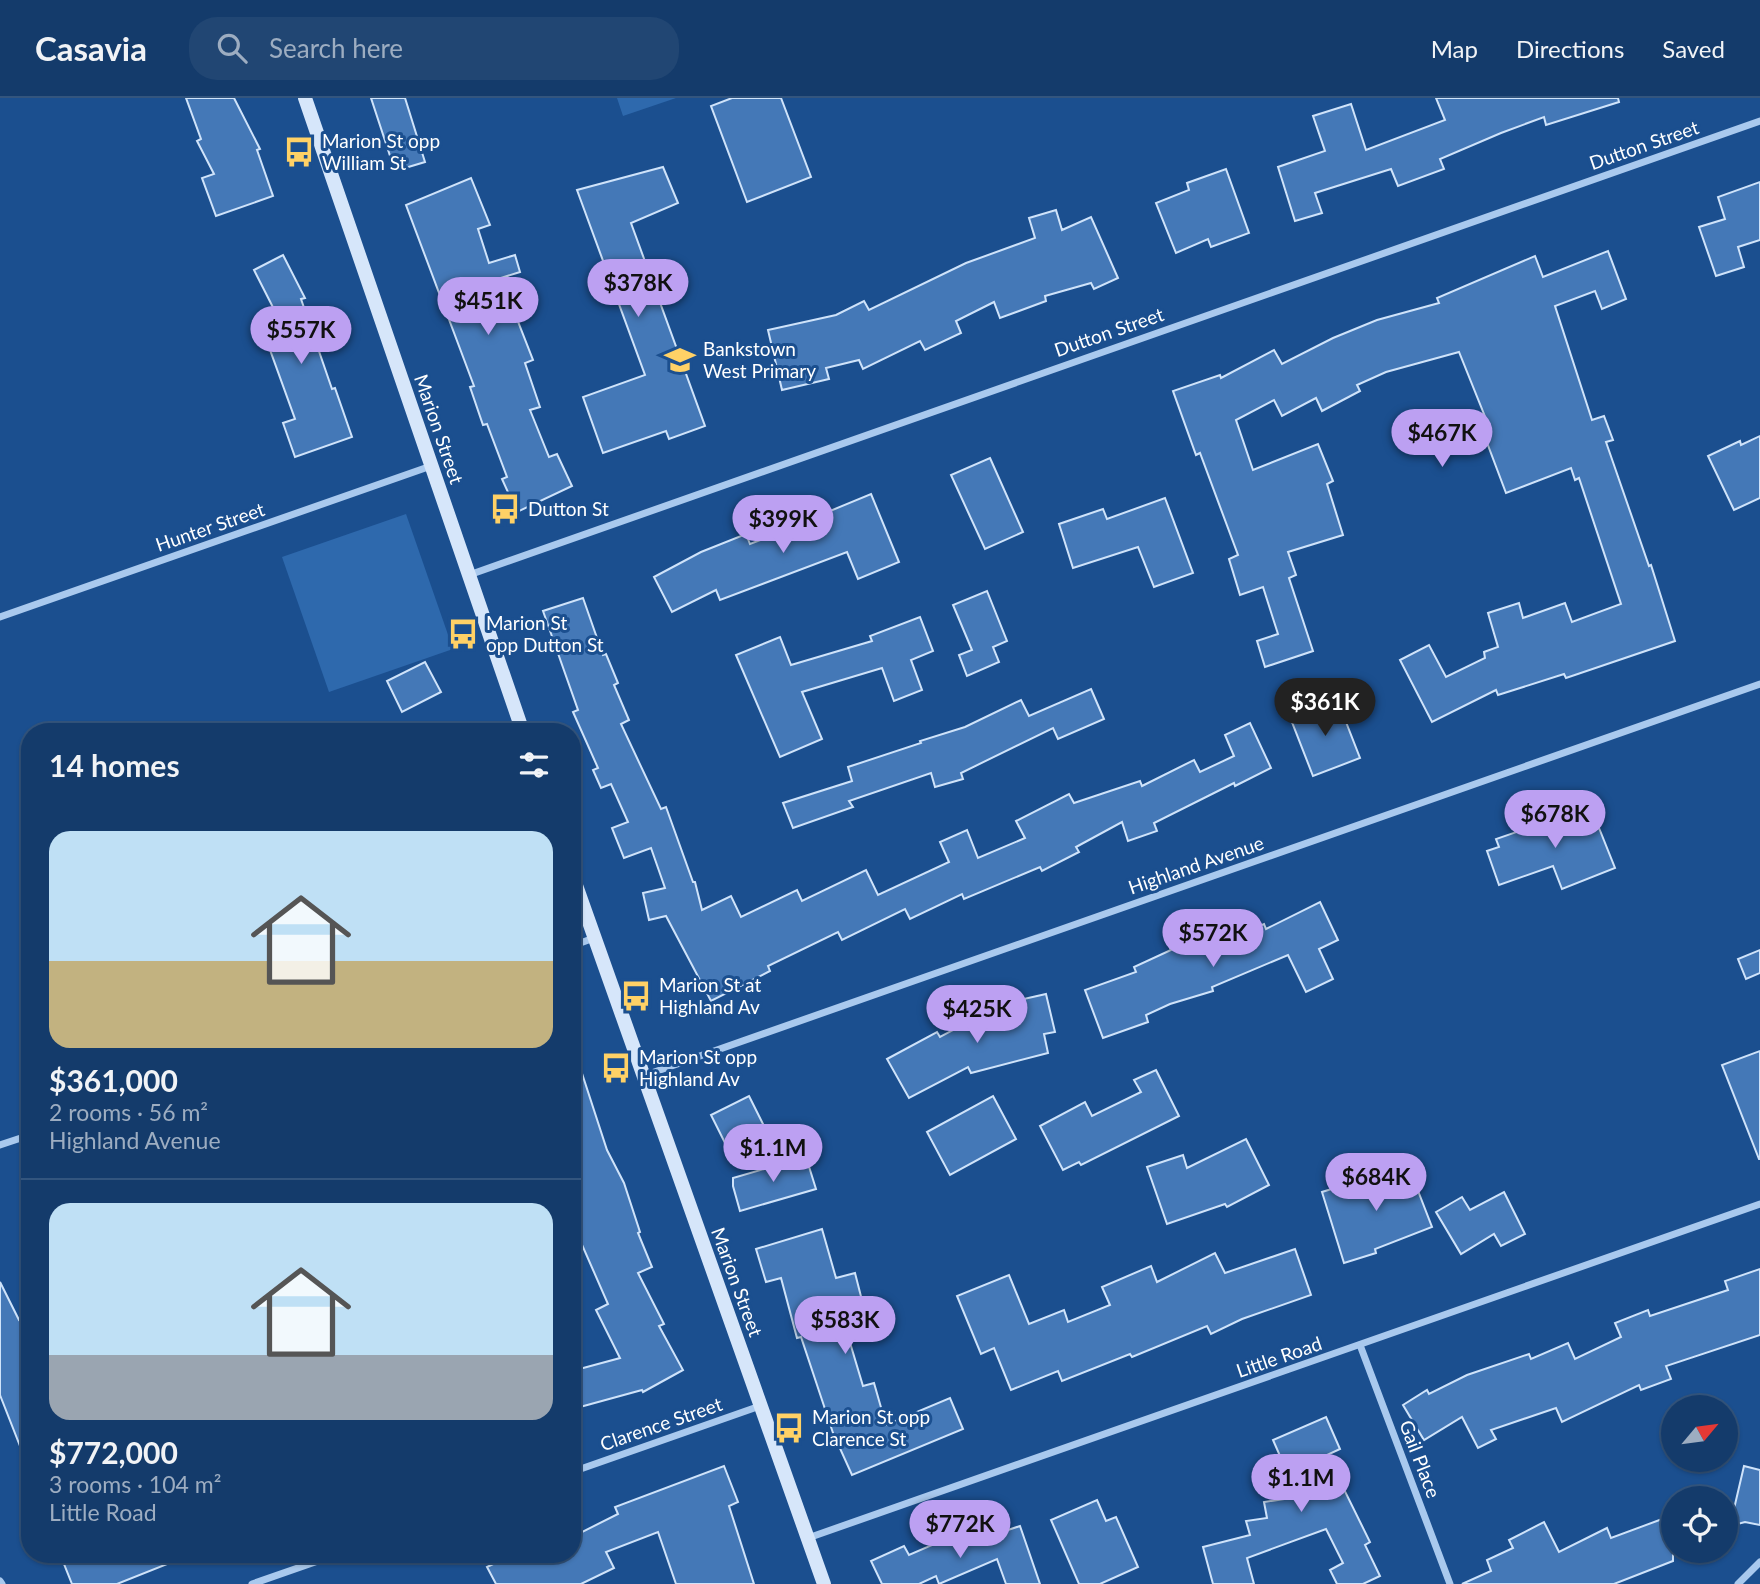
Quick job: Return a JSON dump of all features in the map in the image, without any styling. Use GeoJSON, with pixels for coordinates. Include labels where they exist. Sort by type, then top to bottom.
{"type":"FeatureCollection","features":[{"type":"Feature","properties":{"kind":"main road","name":"Marion Street"},"geometry":{"type":"LineString","coordinates":[[305,98],[520,723]]}},
{"type":"Feature","properties":{"kind":"main road","name":"Marion Street"},"geometry":{"type":"LineString","coordinates":[[581,899],[824,1584]]}},
{"type":"Feature","properties":{"kind":"street","name":"Dutton Street"},"geometry":{"type":"LineString","coordinates":[[468,575],[1760,121]]}},
{"type":"Feature","properties":{"kind":"street","name":"Hunter Street"},"geometry":{"type":"LineString","coordinates":[[0,617],[431,466]]}},
{"type":"Feature","properties":{"kind":"street","name":"Highland Avenue"},"geometry":{"type":"LineString","coordinates":[[643,1076],[1760,684]]}},
{"type":"Feature","properties":{"kind":"street"},"geometry":{"type":"LineString","coordinates":[[581,943],[595,938]]}},
{"type":"Feature","properties":{"kind":"street"},"geometry":{"type":"LineString","coordinates":[[0,1145],[21,1138]]}},
{"type":"Feature","properties":{"kind":"street","name":"Little Road"},"geometry":{"type":"LineString","coordinates":[[808,1539],[1760,1203]]}},
{"type":"Feature","properties":{"kind":"street","name":"Gail Place"},"geometry":{"type":"LineString","coordinates":[[1360,1345],[1450,1584]]}},
{"type":"Feature","properties":{"kind":"street","name":"Clarence Street"},"geometry":{"type":"LineString","coordinates":[[581,1469],[760,1406]]}},
{"type":"Feature","properties":{"kind":"street"},"geometry":{"type":"LineString","coordinates":[[1738,1584],[1760,1562]]}},
{"type":"Feature","properties":{"kind":"street"},"geometry":{"type":"LineString","coordinates":[[252,1584],[312,1563]]}},
{"type":"Feature","properties":{"kind":"shaded area"},"geometry":{"type":"Polygon","coordinates":[[[617,98],[676,98],[623,116],[617,98]]]}},
{"type":"Feature","properties":{"kind":"shaded area"},"geometry":{"type":"Polygon","coordinates":[[[406,514],[453,649],[329,692],[282,557],[406,514]]]}},
{"type":"Feature","properties":{"kind":"building"},"geometry":{"type":"Polygon","coordinates":[[[186,98],[234,98],[260,149],[257,150],[273,196],[216,216],[202,178],[214,174],[197,141],[201,139],[186,98]]]}},
{"type":"Feature","properties":{"kind":"building"},"geometry":{"type":"Polygon","coordinates":[[[371,98],[405,98],[425,162],[395,171],[371,98]]]}},
{"type":"Feature","properties":{"kind":"building"},"geometry":{"type":"Polygon","coordinates":[[[732,98],[781,98],[811,177],[747,202],[711,106],[732,98]]]}},
{"type":"Feature","properties":{"kind":"building"},"geometry":{"type":"Polygon","coordinates":[[[1436,98],[1618,98],[1619,102],[1546,125],[1544,117],[1501,133],[1440,159],[1444,169],[1398,186],[1391,169],[1315,193],[1322,213],[1295,221],[1278,167],[1325,151],[1313,116],[1351,104],[1366,150],[1445,120],[1436,98]]]}},
{"type":"Feature","properties":{"kind":"building"},"geometry":{"type":"Polygon","coordinates":[[[663,167],[678,203],[631,223],[705,426],[669,439],[666,431],[603,453],[583,397],[645,375],[577,190],[663,167]]]}},
{"type":"Feature","properties":{"kind":"building"},"geometry":{"type":"Polygon","coordinates":[[[1226,169],[1249,233],[1211,247],[1208,239],[1176,253],[1156,203],[1189,190],[1187,183],[1226,169]]]}},
{"type":"Feature","properties":{"kind":"building"},"geometry":{"type":"Polygon","coordinates":[[[471,178],[490,225],[478,229],[489,263],[515,255],[520,272],[501,278],[533,360],[525,363],[540,407],[530,410],[549,457],[557,454],[572,486],[517,512],[502,479],[507,477],[487,424],[483,425],[470,387],[474,386],[406,205],[471,178]]]}},
{"type":"Feature","properties":{"kind":"building"},"geometry":{"type":"Polygon","coordinates":[[[1760,182],[1760,240],[1738,247],[1744,267],[1716,276],[1699,227],[1725,219],[1718,197],[1760,182]]]}},
{"type":"Feature","properties":{"kind":"building"},"geometry":{"type":"Polygon","coordinates":[[[1056,210],[1062,230],[1091,217],[1118,278],[1094,289],[1091,283],[1045,296],[1046,301],[1000,318],[994,302],[956,321],[961,333],[925,350],[920,341],[863,369],[859,360],[826,368],[829,379],[782,390],[768,330],[836,315],[864,301],[869,310],[966,263],[1035,238],[1029,218],[1056,210]]]}},
{"type":"Feature","properties":{"kind":"building"},"geometry":{"type":"Polygon","coordinates":[[[1608,251],[1626,299],[1602,309],[1595,291],[1555,306],[1592,420],[1604,416],[1613,440],[1606,442],[1649,566],[1651,565],[1675,641],[1566,678],[1564,674],[1498,695],[1496,690],[1432,722],[1400,660],[1429,645],[1446,677],[1485,658],[1484,652],[1498,647],[1488,613],[1519,603],[1523,618],[1565,603],[1572,622],[1621,604],[1579,478],[1575,480],[1571,468],[1506,493],[1483,432],[1490,429],[1459,352],[1386,372],[1357,385],[1360,391],[1322,411],[1316,398],[1282,416],[1274,400],[1236,420],[1253,470],[1318,444],[1333,481],[1327,484],[1343,535],[1288,552],[1296,575],[1289,578],[1313,651],[1265,667],[1257,641],[1278,634],[1263,587],[1240,595],[1229,559],[1238,555],[1200,453],[1196,455],[1173,391],[1220,375],[1221,378],[1274,350],[1282,364],[1333,338],[1377,320],[1439,303],[1437,298],[1535,256],[1543,277],[1608,251]]]}},
{"type":"Feature","properties":{"kind":"building"},"geometry":{"type":"Polygon","coordinates":[[[283,255],[305,298],[301,299],[332,389],[335,388],[352,437],[295,457],[283,423],[295,419],[265,336],[284,329],[254,270],[283,255]]]}},
{"type":"Feature","properties":{"kind":"building"},"geometry":{"type":"Polygon","coordinates":[[[1760,436],[1760,498],[1734,510],[1708,456],[1740,441],[1741,445],[1760,436]]]}},
{"type":"Feature","properties":{"kind":"building"},"geometry":{"type":"Polygon","coordinates":[[[990,458],[1023,532],[985,549],[951,475],[990,458]]]}},
{"type":"Feature","properties":{"kind":"building"},"geometry":{"type":"Polygon","coordinates":[[[871,494],[899,562],[858,579],[847,552],[720,600],[716,590],[672,612],[654,577],[701,552],[746,534],[750,544],[831,513],[830,511],[871,494]]]}},
{"type":"Feature","properties":{"kind":"building"},"geometry":{"type":"Polygon","coordinates":[[[1165,498],[1193,573],[1154,587],[1138,547],[1073,568],[1059,524],[1103,509],[1107,519],[1165,498]]]}},
{"type":"Feature","properties":{"kind":"building"},"geometry":{"type":"Polygon","coordinates":[[[987,591],[1007,641],[993,647],[999,662],[967,676],[959,655],[972,650],[953,605],[987,591]]]}},
{"type":"Feature","properties":{"kind":"building"},"geometry":{"type":"Polygon","coordinates":[[[583,598],[603,655],[606,654],[618,683],[614,685],[629,720],[621,724],[661,809],[666,807],[695,882],[702,910],[731,896],[741,917],[797,890],[802,901],[866,870],[878,895],[949,862],[940,842],[967,830],[978,858],[1025,838],[1016,821],[1069,794],[1074,803],[1140,781],[1142,786],[1194,760],[1200,772],[1234,756],[1225,735],[1250,723],[1271,768],[1235,786],[1234,783],[1154,823],[1157,831],[1128,841],[1122,822],[1076,847],[1079,852],[1042,871],[1040,867],[964,899],[962,894],[910,919],[905,909],[842,940],[838,932],[768,966],[770,971],[711,1001],[666,916],[649,920],[643,893],[665,888],[651,848],[624,858],[612,828],[628,822],[611,784],[601,788],[593,770],[598,768],[581,730],[581,723],[578,723],[573,712],[578,710],[543,611],[583,598]]]}},
{"type":"Feature","properties":{"kind":"building"},"geometry":{"type":"Polygon","coordinates":[[[920,617],[933,651],[911,660],[922,690],[894,701],[882,668],[802,692],[822,739],[780,757],[736,655],[780,637],[791,665],[872,641],[870,636],[920,617]]]}},
{"type":"Feature","properties":{"kind":"building"},"geometry":{"type":"Polygon","coordinates":[[[425,662],[441,692],[402,712],[387,681],[425,662]]]}},
{"type":"Feature","properties":{"kind":"building"},"geometry":{"type":"Polygon","coordinates":[[[1091,689],[1104,719],[1058,739],[1053,728],[961,773],[963,779],[935,787],[931,773],[849,801],[853,807],[793,828],[783,803],[852,781],[848,767],[965,727],[1021,700],[1029,716],[1091,689]]]}},
{"type":"Feature","properties":{"kind":"building"},"geometry":{"type":"Polygon","coordinates":[[[1337,699],[1360,758],[1313,776],[1290,717],[1337,699]]]}},
{"type":"Feature","properties":{"kind":"building"},"geometry":{"type":"Polygon","coordinates":[[[1589,803],[1615,868],[1562,889],[1553,866],[1499,885],[1487,851],[1499,847],[1496,839],[1589,803]]]}},
{"type":"Feature","properties":{"kind":"building"},"geometry":{"type":"Polygon","coordinates":[[[1320,902],[1338,940],[1319,949],[1333,979],[1306,992],[1288,955],[1212,987],[1213,991],[1170,1004],[1146,1015],[1148,1022],[1103,1038],[1085,990],[1136,972],[1134,967],[1171,950],[1170,948],[1197,940],[1201,951],[1264,924],[1266,929],[1320,902]]]}},
{"type":"Feature","properties":{"kind":"building"},"geometry":{"type":"Polygon","coordinates":[[[1760,950],[1760,973],[1746,979],[1738,959],[1760,950]]]}},
{"type":"Feature","properties":{"kind":"building"},"geometry":{"type":"Polygon","coordinates":[[[1046,994],[1055,1032],[1044,1034],[1048,1053],[971,1073],[968,1067],[909,1098],[887,1059],[937,1032],[940,1037],[1002,1004],[1046,994]]]}},
{"type":"Feature","properties":{"kind":"building"},"geometry":{"type":"Polygon","coordinates":[[[1760,1051],[1760,1159],[1759,1159],[1722,1065],[1760,1051]]]}},
{"type":"Feature","properties":{"kind":"building"},"geometry":{"type":"Polygon","coordinates":[[[581,1070],[607,1150],[624,1183],[640,1232],[638,1233],[652,1267],[638,1273],[664,1324],[659,1326],[683,1370],[643,1392],[642,1390],[581,1407],[581,1369],[620,1358],[596,1310],[608,1304],[581,1242],[581,1070]]]}},
{"type":"Feature","properties":{"kind":"building"},"geometry":{"type":"Polygon","coordinates":[[[1156,1070],[1179,1116],[1081,1165],[1079,1162],[1063,1170],[1040,1126],[1085,1102],[1092,1116],[1141,1092],[1134,1080],[1156,1070]]]}},
{"type":"Feature","properties":{"kind":"building"},"geometry":{"type":"Polygon","coordinates":[[[749,1096],[765,1128],[727,1147],[711,1115],[749,1096]]]}},
{"type":"Feature","properties":{"kind":"building"},"geometry":{"type":"Polygon","coordinates":[[[993,1096],[1016,1139],[950,1175],[927,1132],[993,1096]]]}},
{"type":"Feature","properties":{"kind":"building"},"geometry":{"type":"Polygon","coordinates":[[[1246,1139],[1269,1185],[1227,1207],[1225,1204],[1167,1224],[1147,1167],[1183,1155],[1187,1168],[1246,1139]]]}},
{"type":"Feature","properties":{"kind":"building"},"geometry":{"type":"Polygon","coordinates":[[[806,1157],[816,1189],[740,1211],[733,1178],[806,1157]]]}},
{"type":"Feature","properties":{"kind":"building"},"geometry":{"type":"Polygon","coordinates":[[[1408,1165],[1432,1227],[1375,1249],[1376,1253],[1344,1263],[1322,1192],[1354,1182],[1354,1185],[1408,1165]]]}},
{"type":"Feature","properties":{"kind":"building"},"geometry":{"type":"Polygon","coordinates":[[[1504,1192],[1525,1234],[1501,1246],[1494,1234],[1461,1254],[1436,1212],[1462,1197],[1470,1210],[1504,1192]]]}},
{"type":"Feature","properties":{"kind":"building"},"geometry":{"type":"Polygon","coordinates":[[[822,1229],[836,1278],[855,1273],[867,1320],[845,1326],[863,1386],[874,1383],[886,1425],[950,1398],[963,1429],[852,1475],[833,1433],[801,1337],[797,1338],[781,1278],[766,1282],[756,1249],[822,1229]]]}},
{"type":"Feature","properties":{"kind":"building"},"geometry":{"type":"Polygon","coordinates":[[[1295,1249],[1311,1295],[1242,1319],[1211,1334],[1207,1326],[1132,1357],[1130,1354],[1062,1381],[1058,1371],[1011,1390],[994,1348],[981,1354],[957,1296],[1009,1275],[1029,1324],[1064,1310],[1068,1322],[1110,1305],[1102,1287],[1151,1266],[1157,1282],[1215,1253],[1225,1273],[1295,1249]]]}},
{"type":"Feature","properties":{"kind":"building"},"geometry":{"type":"Polygon","coordinates":[[[1760,1269],[1760,1335],[1666,1366],[1671,1379],[1641,1390],[1639,1385],[1562,1422],[1556,1408],[1491,1430],[1496,1439],[1478,1448],[1462,1417],[1424,1440],[1403,1405],[1427,1390],[1429,1394],[1467,1375],[1529,1354],[1531,1359],[1568,1343],[1575,1359],[1621,1337],[1615,1323],[1648,1310],[1650,1316],[1728,1290],[1725,1281],[1760,1269]]]}},
{"type":"Feature","properties":{"kind":"building"},"geometry":{"type":"Polygon","coordinates":[[[0,1282],[21,1319],[21,1449],[0,1395],[0,1282]]]}},
{"type":"Feature","properties":{"kind":"building"},"geometry":{"type":"Polygon","coordinates":[[[1326,1417],[1340,1449],[1327,1455],[1370,1542],[1365,1545],[1380,1576],[1363,1584],[1337,1584],[1330,1570],[1343,1563],[1326,1529],[1247,1558],[1254,1584],[1213,1584],[1203,1547],[1250,1535],[1246,1521],[1267,1518],[1264,1502],[1298,1497],[1273,1440],[1326,1417]]]}},
{"type":"Feature","properties":{"kind":"building"},"geometry":{"type":"Polygon","coordinates":[[[724,1466],[738,1502],[729,1506],[754,1584],[676,1584],[658,1532],[606,1552],[614,1568],[581,1584],[496,1584],[487,1567],[495,1563],[581,1563],[581,1532],[618,1514],[615,1507],[724,1466]]]}},
{"type":"Feature","properties":{"kind":"building"},"geometry":{"type":"Polygon","coordinates":[[[1744,1466],[1760,1470],[1760,1525],[1745,1522],[1738,1524],[1738,1492],[1744,1466]]]}},
{"type":"Feature","properties":{"kind":"building"},"geometry":{"type":"Polygon","coordinates":[[[1097,1500],[1106,1521],[1116,1517],[1138,1567],[1100,1584],[1079,1584],[1051,1520],[1097,1500]]]}},
{"type":"Feature","properties":{"kind":"building"},"geometry":{"type":"Polygon","coordinates":[[[1661,1519],[1661,1563],[1668,1563],[1614,1584],[1462,1584],[1491,1571],[1487,1560],[1513,1548],[1509,1540],[1544,1522],[1559,1552],[1607,1528],[1611,1538],[1661,1519]]]}},
{"type":"Feature","properties":{"kind":"building"},"geometry":{"type":"Polygon","coordinates":[[[1020,1526],[1040,1584],[1006,1584],[997,1559],[939,1584],[936,1576],[919,1584],[882,1584],[871,1561],[904,1546],[909,1555],[962,1532],[966,1544],[1020,1526]]]}},
{"type":"Feature","properties":{"kind":"building"},"geometry":{"type":"Polygon","coordinates":[[[64,1563],[170,1563],[117,1584],[72,1584],[64,1563]]]}},
{"type":"Feature","properties":{"kind":"place","name":"Marion St opp William St"},"geometry":{"type":"Point","coordinates":[299,152]}},
{"type":"Feature","properties":{"kind":"place","name":"Bankstown West Primary"},"geometry":{"type":"Point","coordinates":[680,360]}},
{"type":"Feature","properties":{"kind":"place","name":"Dutton St"},"geometry":{"type":"Point","coordinates":[505,509]}},
{"type":"Feature","properties":{"kind":"place","name":"Marion St opp Dutton St"},"geometry":{"type":"Point","coordinates":[463,634]}},
{"type":"Feature","properties":{"kind":"place","name":"Marion St at Highland Av"},"geometry":{"type":"Point","coordinates":[636,996]}},
{"type":"Feature","properties":{"kind":"place","name":"Marion St opp Highland Av"},"geometry":{"type":"Point","coordinates":[616,1068]}},
{"type":"Feature","properties":{"kind":"place","name":"Marion St opp Clarence St"},"geometry":{"type":"Point","coordinates":[789,1428]}}]}
